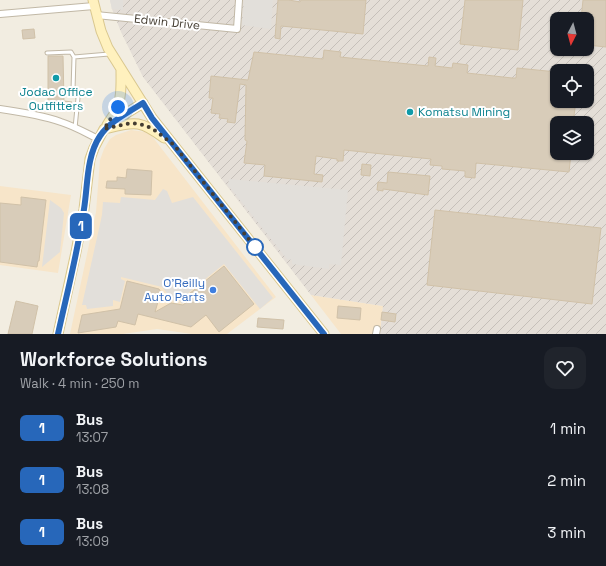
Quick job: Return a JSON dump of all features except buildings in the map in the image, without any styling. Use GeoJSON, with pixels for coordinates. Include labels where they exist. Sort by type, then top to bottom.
{"type":"FeatureCollection","features":[{"type":"Feature","properties":{"kind":"main road"},"geometry":{"type":"LineString","coordinates":[[93,3],[105,40],[121,69],[152,118],[324,334]]}},
{"type":"Feature","properties":{"kind":"main road"},"geometry":{"type":"LineString","coordinates":[[58,334],[82,220],[90,159],[98,139],[116,111],[120,96],[121,69]]}},
{"type":"Feature","properties":{"kind":"main road"},"geometry":{"type":"LineString","coordinates":[[104,129],[143,103]]}},
{"type":"Feature","properties":{"kind":"main road"},"geometry":{"type":"LineString","coordinates":[[104,129],[132,123],[144,125],[153,129],[174,145]]}},
{"type":"Feature","properties":{"kind":"street","name":"Edwin Drive"},"geometry":{"type":"LineString","coordinates":[[96,15],[237,30],[239,0]]}},
{"type":"Feature","properties":{"kind":"street"},"geometry":{"type":"LineString","coordinates":[[0,14],[93,3]]}},
{"type":"Feature","properties":{"kind":"street"},"geometry":{"type":"LineString","coordinates":[[0,108],[62,122],[98,139]]}},
{"type":"Feature","properties":{"kind":"lane"},"geometry":{"type":"LineString","coordinates":[[47,53],[71,52],[74,57],[73,90],[78,98],[75,128]]}},
{"type":"Feature","properties":{"kind":"lane"},"geometry":{"type":"LineString","coordinates":[[74,57],[112,53]]}},
{"type":"Feature","properties":{"kind":"shaded area","name":"Komatsu Mining"},"geometry":{"type":"Polygon","coordinates":[[[110,0],[606,0],[606,334],[380,334],[383,306],[311,295],[143,77],[121,32],[110,0]]]}},
{"type":"Feature","properties":{"kind":"shaded area"},"geometry":{"type":"Polygon","coordinates":[[[110,0],[123,0],[123,10],[112,9],[110,0]]]}},
{"type":"Feature","properties":{"kind":"shaded area"},"geometry":{"type":"Polygon","coordinates":[[[244,0],[273,0],[271,29],[242,25],[244,0]]]}},
{"type":"Feature","properties":{"kind":"shaded area"},"geometry":{"type":"Polygon","coordinates":[[[131,130],[145,132],[152,136],[276,297],[227,334],[192,334],[157,329],[123,334],[70,334],[96,212],[100,160],[110,139],[116,135],[131,130]]]}},
{"type":"Feature","properties":{"kind":"shaded area"},"geometry":{"type":"Polygon","coordinates":[[[229,179],[348,190],[341,265],[329,264],[329,269],[292,264],[292,260],[287,259],[228,185],[229,179]]]}},
{"type":"Feature","properties":{"kind":"shaded area"},"geometry":{"type":"Polygon","coordinates":[[[0,186],[71,195],[58,273],[0,265],[0,186]]]}},
{"type":"Feature","properties":{"kind":"shaded area"},"geometry":{"type":"Polygon","coordinates":[[[163,189],[167,191],[172,203],[193,197],[273,298],[260,309],[224,264],[187,294],[190,298],[182,304],[179,300],[175,303],[162,287],[121,277],[121,279],[125,281],[120,302],[113,300],[113,306],[87,309],[86,305],[82,305],[102,215],[103,202],[120,203],[121,197],[155,200],[163,189]]]}},
{"type":"Feature","properties":{"kind":"shaded area"},"geometry":{"type":"Polygon","coordinates":[[[50,200],[61,208],[64,213],[60,252],[42,267],[50,200]]]}},
{"type":"Feature","properties":{"kind":"shaded area"},"geometry":{"type":"Polygon","coordinates":[[[311,295],[383,306],[380,334],[341,334],[311,295]]]}},
{"type":"Feature","properties":{"kind":"bus line","name":"1"},"geometry":{"type":"LineString","coordinates":[[58,334],[79,237],[90,159],[94,148],[104,129],[143,103],[152,118],[324,334]]}},
{"type":"Feature","properties":{"kind":"place","name":"Jodac Office Outfitters"},"geometry":{"type":"Point","coordinates":[56,78]}},
{"type":"Feature","properties":{"kind":"place","name":"Komatsu Mining"},"geometry":{"type":"Point","coordinates":[410,112]}},
{"type":"Feature","properties":{"kind":"place","name":"O'Reilly Auto Parts"},"geometry":{"type":"Point","coordinates":[213,290]}},
{"type":"Feature","properties":{"kind":"route"},"geometry":{"type":"LineString","coordinates":[[118,107],[104,129],[132,123],[144,125],[153,129],[174,145],[255,247]]}}]}
